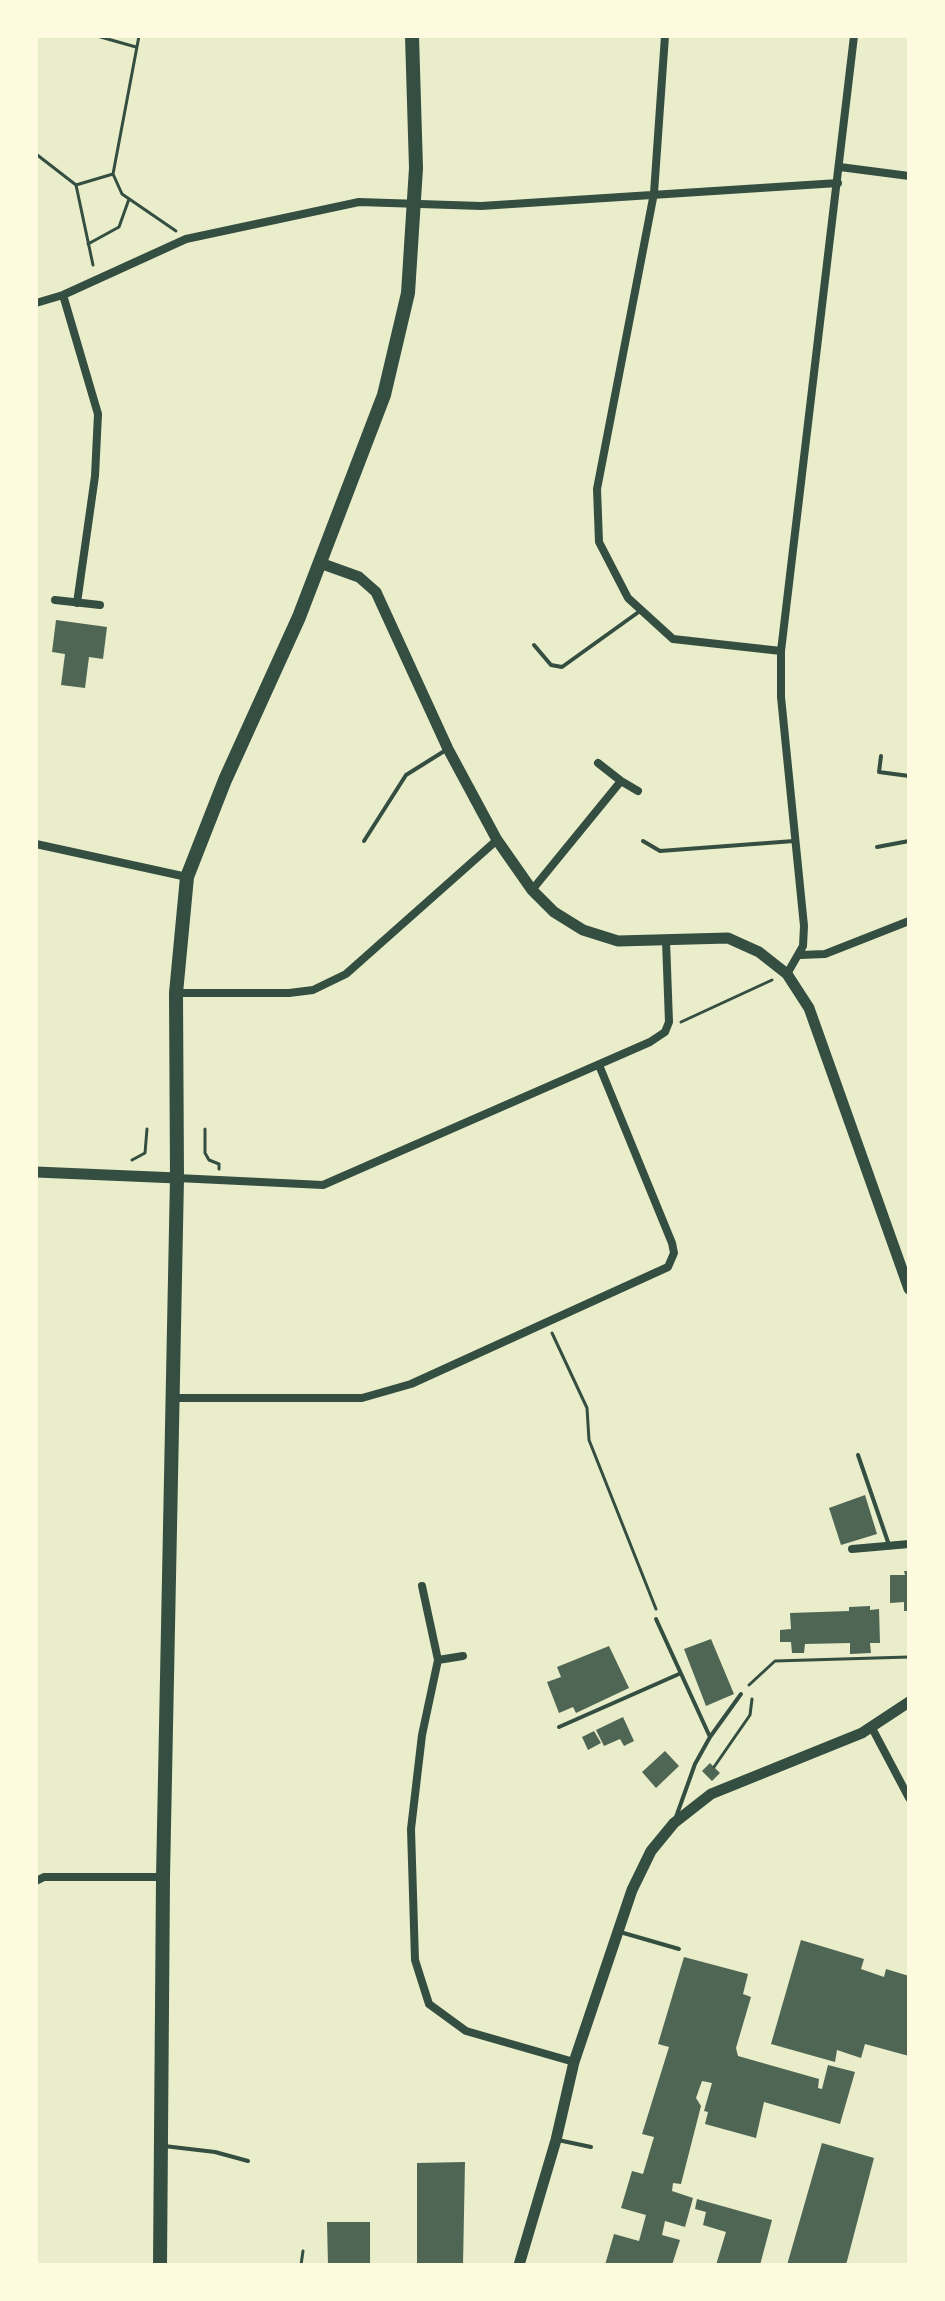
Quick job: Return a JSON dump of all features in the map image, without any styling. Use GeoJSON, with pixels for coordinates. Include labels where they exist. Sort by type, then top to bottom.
{"type":"FeatureCollection","features":[{"type":"Feature","properties":{"kind":"main road"},"geometry":{"type":"LineString","coordinates":[[160,2265],[163,1877],[177,1178],[176,993],[187,877],[225,780],[320,563],[384,395],[408,293],[415,204],[412,36]]}},
{"type":"Feature","properties":{"kind":"street"},"geometry":{"type":"LineString","coordinates":[[665,36],[654,193],[596,500],[599,542],[614,577],[640,611],[673,639],[781,651]]}},
{"type":"Feature","properties":{"kind":"street"},"geometry":{"type":"LineString","coordinates":[[787,974],[800,955],[804,926],[781,697],[781,651],[854,36]]}},
{"type":"Feature","properties":{"kind":"street"},"geometry":{"type":"LineString","coordinates":[[840,167],[909,176]]}},
{"type":"Feature","properties":{"kind":"street"},"geometry":{"type":"LineString","coordinates":[[36,303],[97,281],[186,239],[359,202],[481,206],[838,183]]}},
{"type":"Feature","properties":{"kind":"street"},"geometry":{"type":"LineString","coordinates":[[63,295],[98,414],[95,476],[77,603]]}},
{"type":"Feature","properties":{"kind":"street"},"geometry":{"type":"LineString","coordinates":[[320,563],[359,577],[376,592],[448,749],[497,840],[532,890],[562,918],[599,936],[629,942],[728,938],[759,952],[787,974],[809,1008],[909,1289]]}},
{"type":"Feature","properties":{"kind":"street"},"geometry":{"type":"LineString","coordinates":[[55,600],[100,605]]}},
{"type":"Feature","properties":{"kind":"street"},"geometry":{"type":"LineString","coordinates":[[598,763],[638,791]]}},
{"type":"Feature","properties":{"kind":"street"},"geometry":{"type":"LineString","coordinates":[[532,890],[621,781]]}},
{"type":"Feature","properties":{"kind":"street"},"geometry":{"type":"LineString","coordinates":[[176,993],[289,993],[324,985],[346,974],[497,840]]}},
{"type":"Feature","properties":{"kind":"street"},"geometry":{"type":"LineString","coordinates":[[36,844],[187,877]]}},
{"type":"Feature","properties":{"kind":"street"},"geometry":{"type":"LineString","coordinates":[[800,955],[825,954],[909,921]]}},
{"type":"Feature","properties":{"kind":"street"},"geometry":{"type":"LineString","coordinates":[[36,1172],[323,1185],[599,1065],[665,1032],[669,1022],[666,941]]}},
{"type":"Feature","properties":{"kind":"street"},"geometry":{"type":"LineString","coordinates":[[172,1398],[362,1398],[411,1384],[668,1267],[674,1253],[599,1065]]}},
{"type":"Feature","properties":{"kind":"street"},"geometry":{"type":"LineString","coordinates":[[852,1549],[909,1544]]}},
{"type":"Feature","properties":{"kind":"street"},"geometry":{"type":"LineString","coordinates":[[422,1586],[438,1660],[422,1735],[411,1829],[415,1960],[429,2004],[466,2031],[574,2062]]}},
{"type":"Feature","properties":{"kind":"street"},"geometry":{"type":"LineString","coordinates":[[438,1660],[463,1656]]}},
{"type":"Feature","properties":{"kind":"street"},"geometry":{"type":"LineString","coordinates":[[519,2265],[556,2140],[574,2062],[617,1931],[651,1851],[674,1823],[711,1794],[872,1728],[909,1702]]}},
{"type":"Feature","properties":{"kind":"street"},"geometry":{"type":"LineString","coordinates":[[872,1728],[909,1798]]}},
{"type":"Feature","properties":{"kind":"street"},"geometry":{"type":"LineString","coordinates":[[36,1881],[44,1877],[163,1877]]}},
{"type":"Feature","properties":{"kind":"lane"},"geometry":{"type":"LineString","coordinates":[[534,645],[551,665],[562,667],[640,611]]}},
{"type":"Feature","properties":{"kind":"lane"},"geometry":{"type":"LineString","coordinates":[[364,841],[406,775],[448,749]]}},
{"type":"Feature","properties":{"kind":"lane"},"geometry":{"type":"LineString","coordinates":[[881,756],[879,772],[909,776]]}},
{"type":"Feature","properties":{"kind":"lane"},"geometry":{"type":"LineString","coordinates":[[643,841],[660,851],[794,841]]}},
{"type":"Feature","properties":{"kind":"lane"},"geometry":{"type":"LineString","coordinates":[[877,847],[909,841]]}},
{"type":"Feature","properties":{"kind":"lane"},"geometry":{"type":"LineString","coordinates":[[858,1455],[889,1545]]}},
{"type":"Feature","properties":{"kind":"lane"},"geometry":{"type":"LineString","coordinates":[[656,1619],[710,1737]]}},
{"type":"Feature","properties":{"kind":"lane"},"geometry":{"type":"LineString","coordinates":[[559,1727],[679,1674]]}},
{"type":"Feature","properties":{"kind":"lane"},"geometry":{"type":"LineString","coordinates":[[674,1823],[695,1764],[741,1694]]}},
{"type":"Feature","properties":{"kind":"lane"},"geometry":{"type":"LineString","coordinates":[[617,1931],[679,1949]]}},
{"type":"Feature","properties":{"kind":"lane"},"geometry":{"type":"LineString","coordinates":[[556,2140],[591,2147]]}},
{"type":"Feature","properties":{"kind":"lane"},"geometry":{"type":"LineString","coordinates":[[162,2146],[215,2152],[248,2161]]}},
{"type":"Feature","properties":{"kind":"path"},"geometry":{"type":"LineString","coordinates":[[97,36],[137,47]]}},
{"type":"Feature","properties":{"kind":"path"},"geometry":{"type":"LineString","coordinates":[[139,36],[113,174],[122,194],[186,239]]}},
{"type":"Feature","properties":{"kind":"path"},"geometry":{"type":"LineString","coordinates":[[36,154],[76,185],[97,281]]}},
{"type":"Feature","properties":{"kind":"path"},"geometry":{"type":"LineString","coordinates":[[76,185],[113,174]]}},
{"type":"Feature","properties":{"kind":"path"},"geometry":{"type":"LineString","coordinates":[[88,244],[119,227],[129,199]]}},
{"type":"Feature","properties":{"kind":"path"},"geometry":{"type":"LineString","coordinates":[[669,1022],[686,1022],[787,974]]}},
{"type":"Feature","properties":{"kind":"path"},"geometry":{"type":"LineString","coordinates":[[123,1160],[142,1158],[147,1129]]}},
{"type":"Feature","properties":{"kind":"path"},"geometry":{"type":"LineString","coordinates":[[547,1322],[587,1408],[589,1440],[640,1565],[657,1612],[656,1619]]}},
{"type":"Feature","properties":{"kind":"path"},"geometry":{"type":"LineString","coordinates":[[741,1694],[775,1661],[909,1657]]}},
{"type":"Feature","properties":{"kind":"path"},"geometry":{"type":"LineString","coordinates":[[714,1767],[750,1715],[753,1681]]}},
{"type":"Feature","properties":{"kind":"path"},"geometry":{"type":"LineString","coordinates":[[301,2265],[303,2251]]}},
{"type":"Feature","properties":{"kind":"building"},"geometry":{"type":"Polygon","coordinates":[[[56,620],[107,627],[103,659],[89,657],[85,688],[61,685],[65,654],[52,652],[56,620]]]}},
{"type":"Feature","properties":{"kind":"building"},"geometry":{"type":"Polygon","coordinates":[[[865,1495],[877,1534],[841,1545],[829,1508],[865,1495]]]}},
{"type":"Feature","properties":{"kind":"building"},"geometry":{"type":"Polygon","coordinates":[[[904,1571],[909,1571],[909,1611],[904,1611],[904,1602],[890,1603],[890,1575],[905,1575],[904,1571]]]}},
{"type":"Feature","properties":{"kind":"building"},"geometry":{"type":"Polygon","coordinates":[[[870,1606],[870,1610],[879,1609],[880,1643],[870,1643],[871,1653],[850,1654],[850,1643],[805,1644],[804,1653],[792,1653],[791,1642],[780,1642],[780,1630],[791,1629],[790,1613],[849,1611],[849,1607],[870,1606]]]}},
{"type":"Feature","properties":{"kind":"building"},"geometry":{"type":"Polygon","coordinates":[[[711,1639],[734,1694],[706,1706],[684,1649],[711,1639]]]}},
{"type":"Feature","properties":{"kind":"building"},"geometry":{"type":"Polygon","coordinates":[[[609,1646],[629,1688],[576,1713],[573,1707],[559,1713],[547,1682],[561,1677],[557,1667],[609,1646]]]}},
{"type":"Feature","properties":{"kind":"building"},"geometry":{"type":"Polygon","coordinates":[[[623,1717],[634,1741],[624,1746],[620,1739],[604,1746],[596,1730],[623,1717]]]}},
{"type":"Feature","properties":{"kind":"building"},"geometry":{"type":"Polygon","coordinates":[[[594,1731],[601,1743],[588,1750],[582,1737],[594,1731]]]}},
{"type":"Feature","properties":{"kind":"building"},"geometry":{"type":"Polygon","coordinates":[[[665,1751],[679,1766],[656,1788],[642,1772],[665,1751]]]}},
{"type":"Feature","properties":{"kind":"building"},"geometry":{"type":"Polygon","coordinates":[[[710,1763],[720,1773],[712,1781],[702,1771],[710,1763]]]}},
{"type":"Feature","properties":{"kind":"building"},"geometry":{"type":"Polygon","coordinates":[[[801,1940],[864,1959],[861,1969],[884,1977],[886,1969],[909,1976],[909,2056],[865,2044],[861,2058],[837,2050],[835,2062],[771,2044],[801,1940]]]}},
{"type":"Feature","properties":{"kind":"building"},"geometry":{"type":"Polygon","coordinates":[[[684,1957],[748,1974],[743,1994],[751,1997],[736,2048],[738,2056],[819,2079],[818,2088],[822,2089],[828,2065],[855,2072],[840,2124],[764,2102],[756,2138],[705,2124],[708,2112],[704,2111],[712,2083],[702,2081],[696,2098],[701,2106],[681,2184],[673,2183],[672,2191],[693,2198],[685,2227],[665,2221],[662,2235],[680,2240],[672,2265],[605,2265],[614,2234],[639,2241],[646,2215],[621,2208],[632,2171],[643,2174],[654,2137],[642,2134],[669,2047],[658,2044],[684,1957]]]}},
{"type":"Feature","properties":{"kind":"building"},"geometry":{"type":"Polygon","coordinates":[[[822,2143],[874,2158],[846,2265],[787,2265],[822,2143]]]}},
{"type":"Feature","properties":{"kind":"building"},"geometry":{"type":"Polygon","coordinates":[[[465,2162],[463,2265],[417,2265],[417,2163],[465,2162]]]}},
{"type":"Feature","properties":{"kind":"building"},"geometry":{"type":"Polygon","coordinates":[[[697,2199],[772,2220],[760,2265],[716,2265],[726,2232],[703,2225],[706,2212],[695,2209],[697,2199]]]}},
{"type":"Feature","properties":{"kind":"building"},"geometry":{"type":"Polygon","coordinates":[[[327,2222],[370,2222],[370,2265],[328,2265],[327,2222]]]}}]}
